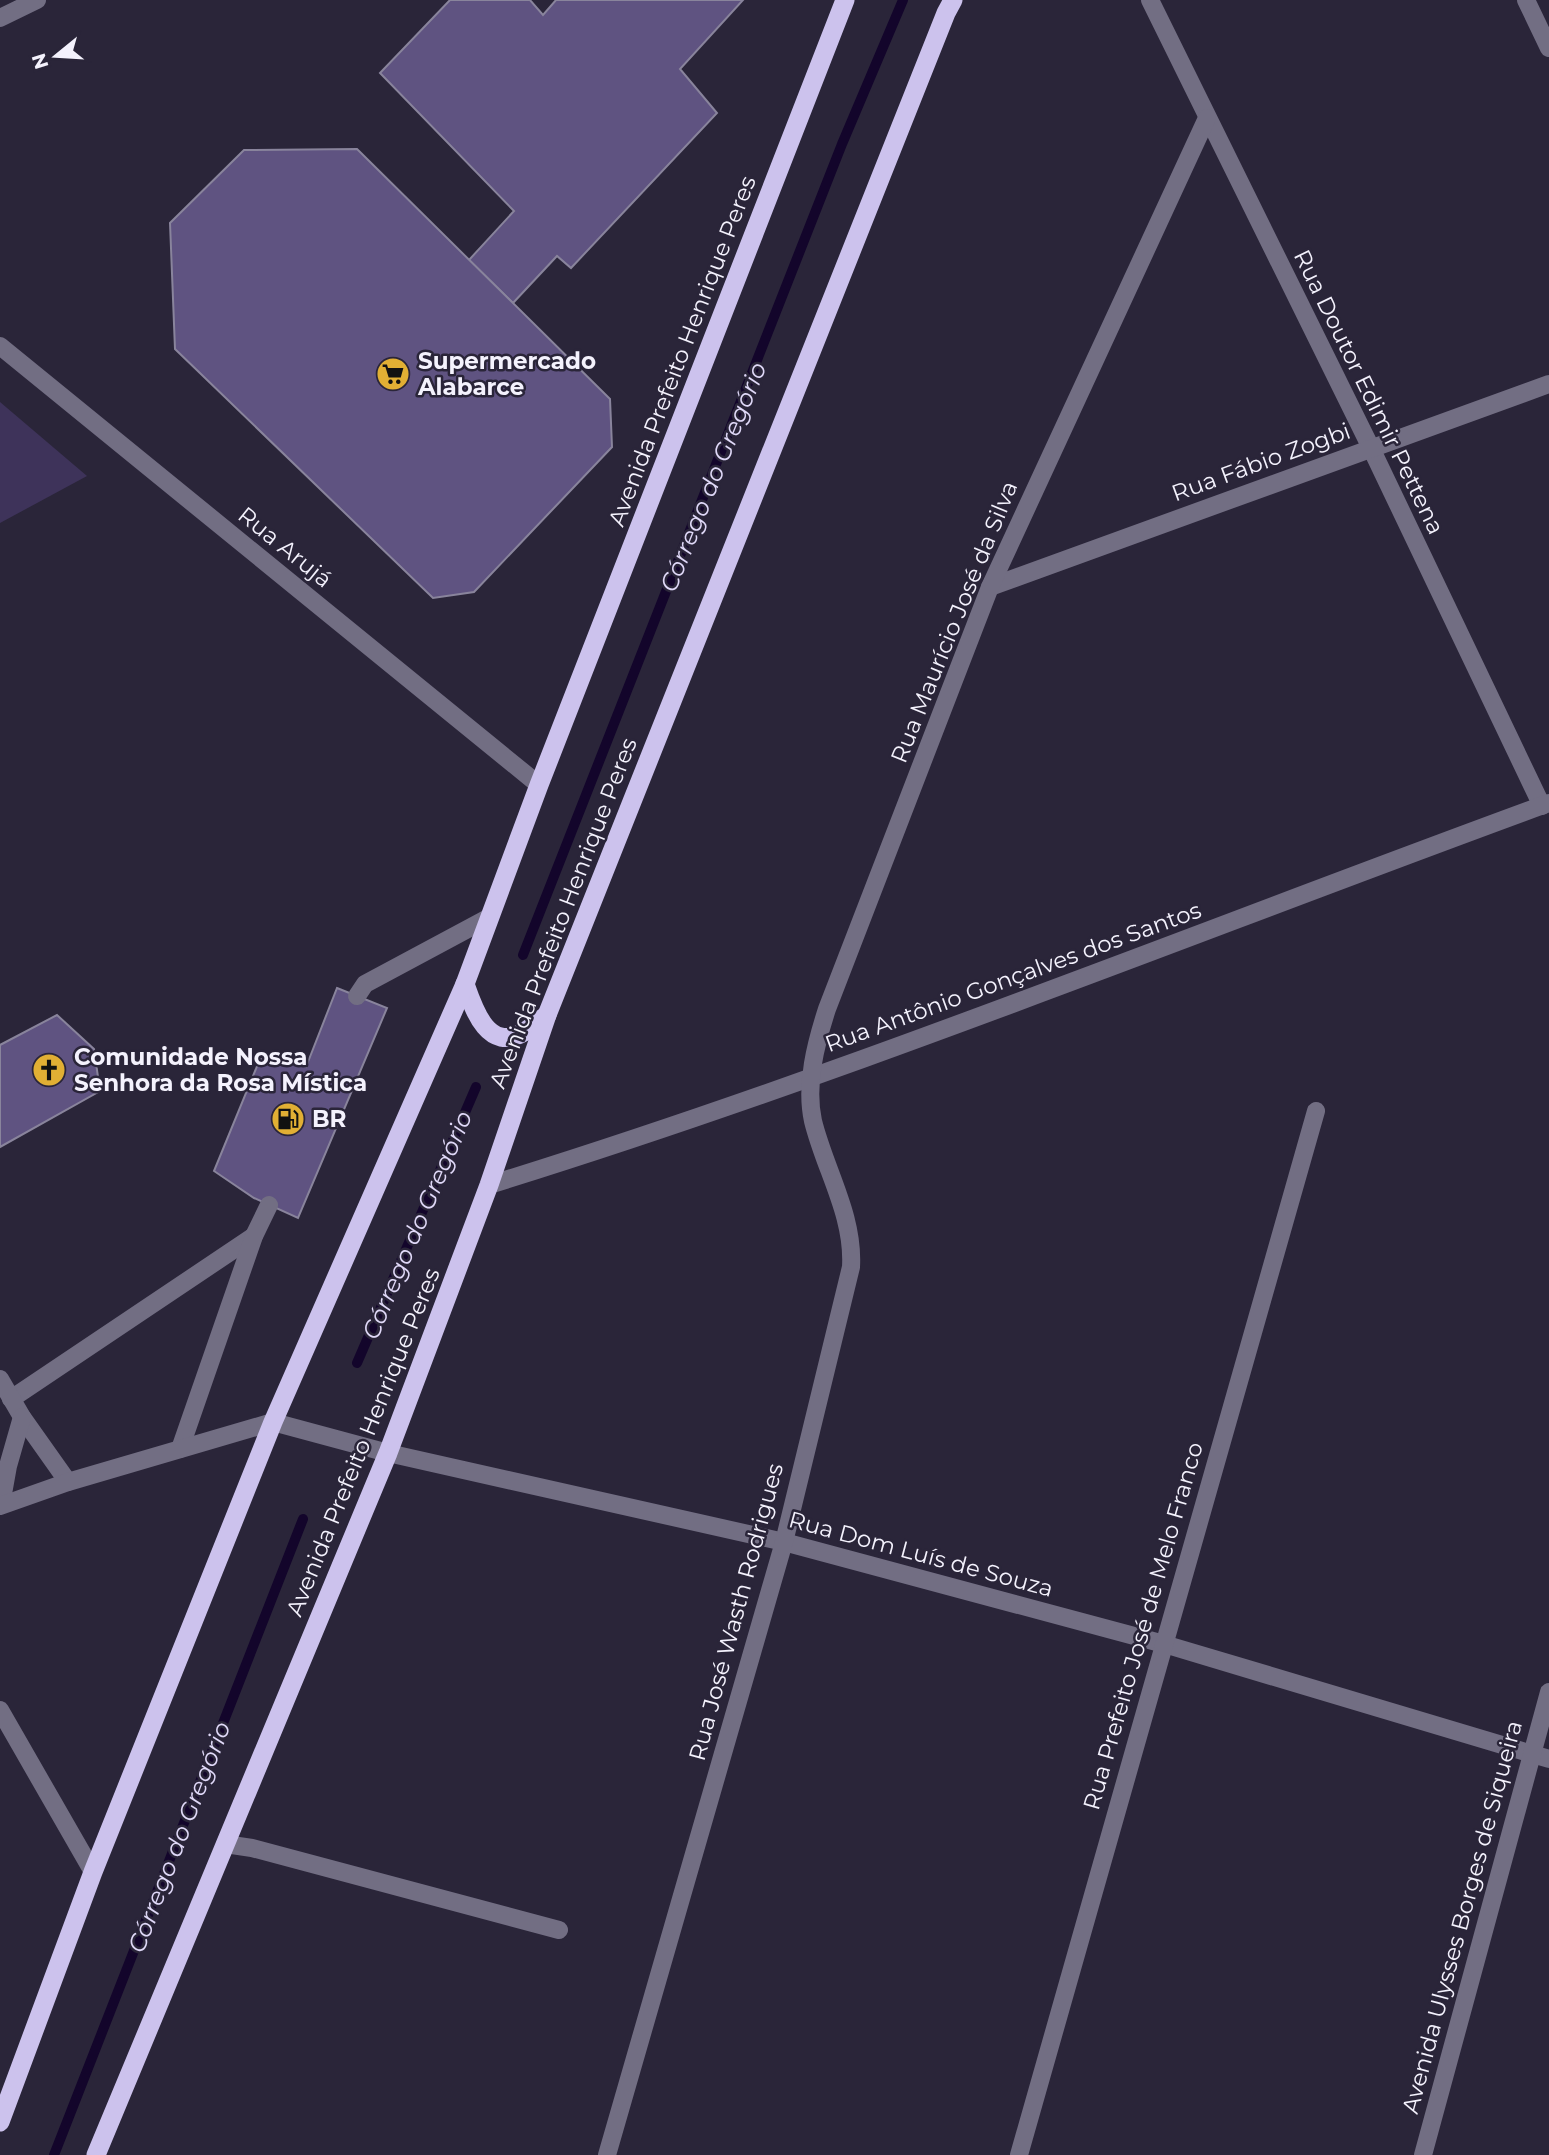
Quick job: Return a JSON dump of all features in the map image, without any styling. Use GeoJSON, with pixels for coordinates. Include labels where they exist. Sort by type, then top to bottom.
{"type":"FeatureCollection","features":[{"type":"Feature","properties":{"kind":"highway","name":"Avenida Prefeito Henrique Peres"},"geometry":{"type":"LineString","coordinates":[[0,2122],[93,1872],[273,1422],[465,984],[538,785],[845,0]]}},
{"type":"Feature","properties":{"kind":"highway","name":"Avenida Prefeito Henrique Peres"},"geometry":{"type":"LineString","coordinates":[[96,2155],[388,1453],[489,1185],[547,1015],[935,39],[953,0]]}},
{"type":"Feature","properties":{"kind":"highway"},"geometry":{"type":"LineString","coordinates":[[465,984],[477,1018],[489,1031],[506,1038],[523,1033],[547,1015]]}},
{"type":"Feature","properties":{"kind":"street"},"geometry":{"type":"LineString","coordinates":[[0,18],[37,0]]}},
{"type":"Feature","properties":{"kind":"street","name":"Rua Doutor Edimir Pettena"},"geometry":{"type":"LineString","coordinates":[[1150,0],[1545,805]]}},
{"type":"Feature","properties":{"kind":"street"},"geometry":{"type":"LineString","coordinates":[[1526,0],[1549,48]]}},
{"type":"Feature","properties":{"kind":"street","name":"Rua Maurício José da Silva"},"geometry":{"type":"LineString","coordinates":[[811,1078],[817,1039],[827,1009],[990,587],[1207,118]]}},
{"type":"Feature","properties":{"kind":"street","name":"Rua Arujá"},"geometry":{"type":"LineString","coordinates":[[0,346],[538,785]]}},
{"type":"Feature","properties":{"kind":"street","name":"Rua Fábio Zogbi"},"geometry":{"type":"LineString","coordinates":[[990,587],[1549,384]]}},
{"type":"Feature","properties":{"kind":"street","name":"Rua Antônio Gonçalves dos Santos"},"geometry":{"type":"LineString","coordinates":[[489,1185],[596,1152],[811,1078],[1545,805]]}},
{"type":"Feature","properties":{"kind":"street"},"geometry":{"type":"LineString","coordinates":[[357,996],[365,984],[490,917]]}},
{"type":"Feature","properties":{"kind":"street","name":"Rua José Wasth Rodrigues"},"geometry":{"type":"LineString","coordinates":[[607,2155],[784,1542],[850,1267],[852,1244],[813,1119],[811,1078]]}},
{"type":"Feature","properties":{"kind":"street","name":"Rua Prefeito José de Melo Franco"},"geometry":{"type":"LineString","coordinates":[[1019,2155],[1316,1111]]}},
{"type":"Feature","properties":{"kind":"street"},"geometry":{"type":"LineString","coordinates":[[180,1449],[254,1236],[269,1205]]}},
{"type":"Feature","properties":{"kind":"street"},"geometry":{"type":"LineString","coordinates":[[11,1399],[254,1236]]}},
{"type":"Feature","properties":{"kind":"street"},"geometry":{"type":"LineString","coordinates":[[0,1379],[22,1417],[68,1482]]}},
{"type":"Feature","properties":{"kind":"street"},"geometry":{"type":"LineString","coordinates":[[22,1417],[8,1466],[1,1506],[68,1482],[273,1422]]}},
{"type":"Feature","properties":{"kind":"street","name":"Rua Dom Luís de Souza"},"geometry":{"type":"LineString","coordinates":[[273,1422],[388,1453],[784,1542],[1164,1644],[1549,1759]]}},
{"type":"Feature","properties":{"kind":"street","name":"Avenida Ulysses Borges de Siqueira"},"geometry":{"type":"LineString","coordinates":[[1423,2155],[1549,1692]]}},
{"type":"Feature","properties":{"kind":"street"},"geometry":{"type":"LineString","coordinates":[[0,1710],[93,1872]]}},
{"type":"Feature","properties":{"kind":"street"},"geometry":{"type":"LineString","coordinates":[[225,1844],[252,1848],[559,1930]]}},
{"type":"Feature","properties":{"kind":"shaded area"},"geometry":{"type":"Polygon","coordinates":[[[0,402],[87,476],[0,523],[0,402]]]}},
{"type":"Feature","properties":{"kind":"building"},"geometry":{"type":"Polygon","coordinates":[[[450,0],[530,0],[543,15],[556,0],[743,0],[680,69],[717,113],[571,268],[557,256],[513,303],[469,260],[514,211],[380,73],[450,0]]]}},
{"type":"Feature","properties":{"kind":"building","name":"Supermercado Alabarce"},"geometry":{"type":"Polygon","coordinates":[[[357,149],[610,399],[612,447],[474,592],[433,598],[175,349],[170,223],[244,150],[357,149]]]}},
{"type":"Feature","properties":{"kind":"building","name":"BR"},"geometry":{"type":"Polygon","coordinates":[[[337,988],[387,1008],[298,1218],[254,1198],[214,1171],[260,1059],[297,1063],[306,1067],[337,988]]]}},
{"type":"Feature","properties":{"kind":"building","name":"Comunidade Nossa Senhora da Rosa Mística"},"geometry":{"type":"Polygon","coordinates":[[[57,1015],[94,1049],[100,1091],[0,1147],[0,1045],[57,1015]]]}},
{"type":"Feature","properties":{"kind":"waterway","name":"Córrego do Gregório"},"geometry":{"type":"LineString","coordinates":[[523,955],[842,144],[903,0]]}},
{"type":"Feature","properties":{"kind":"waterway","name":"Córrego do Gregório"},"geometry":{"type":"LineString","coordinates":[[357,1363],[476,1087]]}},
{"type":"Feature","properties":{"kind":"waterway","name":"Córrego do Gregório"},"geometry":{"type":"LineString","coordinates":[[54,2155],[303,1519]]}},
{"type":"Feature","properties":{"kind":"place","name":"Supermercado Alabarce"},"geometry":{"type":"Point","coordinates":[393,374]}},
{"type":"Feature","properties":{"kind":"place","name":"Comunidade Nossa Senhora da Rosa Mística"},"geometry":{"type":"Point","coordinates":[49,1070]}},
{"type":"Feature","properties":{"kind":"place","name":"BR"},"geometry":{"type":"Point","coordinates":[288,1119]}}]}
